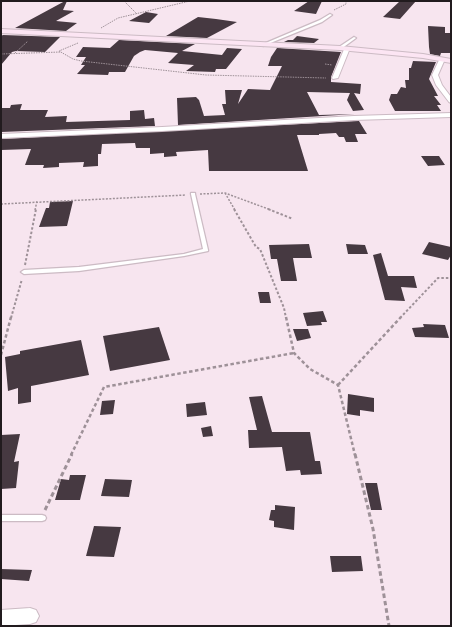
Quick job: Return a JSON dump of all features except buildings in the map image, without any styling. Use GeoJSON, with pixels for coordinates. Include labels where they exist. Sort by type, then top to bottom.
{"type":"FeatureCollection","features":[{"type":"Feature","properties":{"kind":"street"},"geometry":{"type":"LineString","coordinates":[[1,31],[344,48],[451,60]]}},
{"type":"Feature","properties":{"kind":"street"},"geometry":{"type":"LineString","coordinates":[[335,78],[344,48]]}},
{"type":"Feature","properties":{"kind":"street"},"geometry":{"type":"LineString","coordinates":[[442,59],[435,75],[439,85],[451,101]]}},
{"type":"Feature","properties":{"kind":"street"},"geometry":{"type":"LineString","coordinates":[[1,136],[354,118],[451,115]]}},
{"type":"Feature","properties":{"kind":"street"},"geometry":{"type":"LineString","coordinates":[[1,618],[30,616]]}},
{"type":"Feature","properties":{"kind":"lane"},"geometry":{"type":"LineString","coordinates":[[262,44],[321,21],[331,15]]}},
{"type":"Feature","properties":{"kind":"lane"},"geometry":{"type":"LineString","coordinates":[[344,48],[355,38]]}},
{"type":"Feature","properties":{"kind":"lane"},"geometry":{"type":"LineString","coordinates":[[24,272],[79,269],[184,255],[206,250],[193,194]]}},
{"type":"Feature","properties":{"kind":"lane"},"geometry":{"type":"LineString","coordinates":[[1,518],[42,518]]}},
{"type":"Feature","properties":{"kind":"path"},"geometry":{"type":"LineString","coordinates":[[124,1],[137,14]]}},
{"type":"Feature","properties":{"kind":"path"},"geometry":{"type":"LineString","coordinates":[[62,52],[59,51],[82,41],[118,18],[190,1]]}},
{"type":"Feature","properties":{"kind":"path"},"geometry":{"type":"LineString","coordinates":[[334,10],[346,4],[346,1]]}},
{"type":"Feature","properties":{"kind":"path"},"geometry":{"type":"LineString","coordinates":[[14,53],[26,44],[35,33]]}},
{"type":"Feature","properties":{"kind":"path"},"geometry":{"type":"LineString","coordinates":[[1,54],[62,52],[73,59],[81,61],[206,75],[335,78]]}},
{"type":"Feature","properties":{"kind":"path"},"geometry":{"type":"LineString","coordinates":[[225,193],[256,247],[260,249],[284,308],[294,353],[310,369],[338,385],[373,529],[389,626]]}},
{"type":"Feature","properties":{"kind":"path"},"geometry":{"type":"LineString","coordinates":[[1,204],[225,193],[252,202],[293,219]]}},
{"type":"Feature","properties":{"kind":"path"},"geometry":{"type":"LineString","coordinates":[[338,385],[438,278],[451,278]]}},
{"type":"Feature","properties":{"kind":"path"},"geometry":{"type":"LineString","coordinates":[[42,518],[104,387],[294,353]]}}]}
